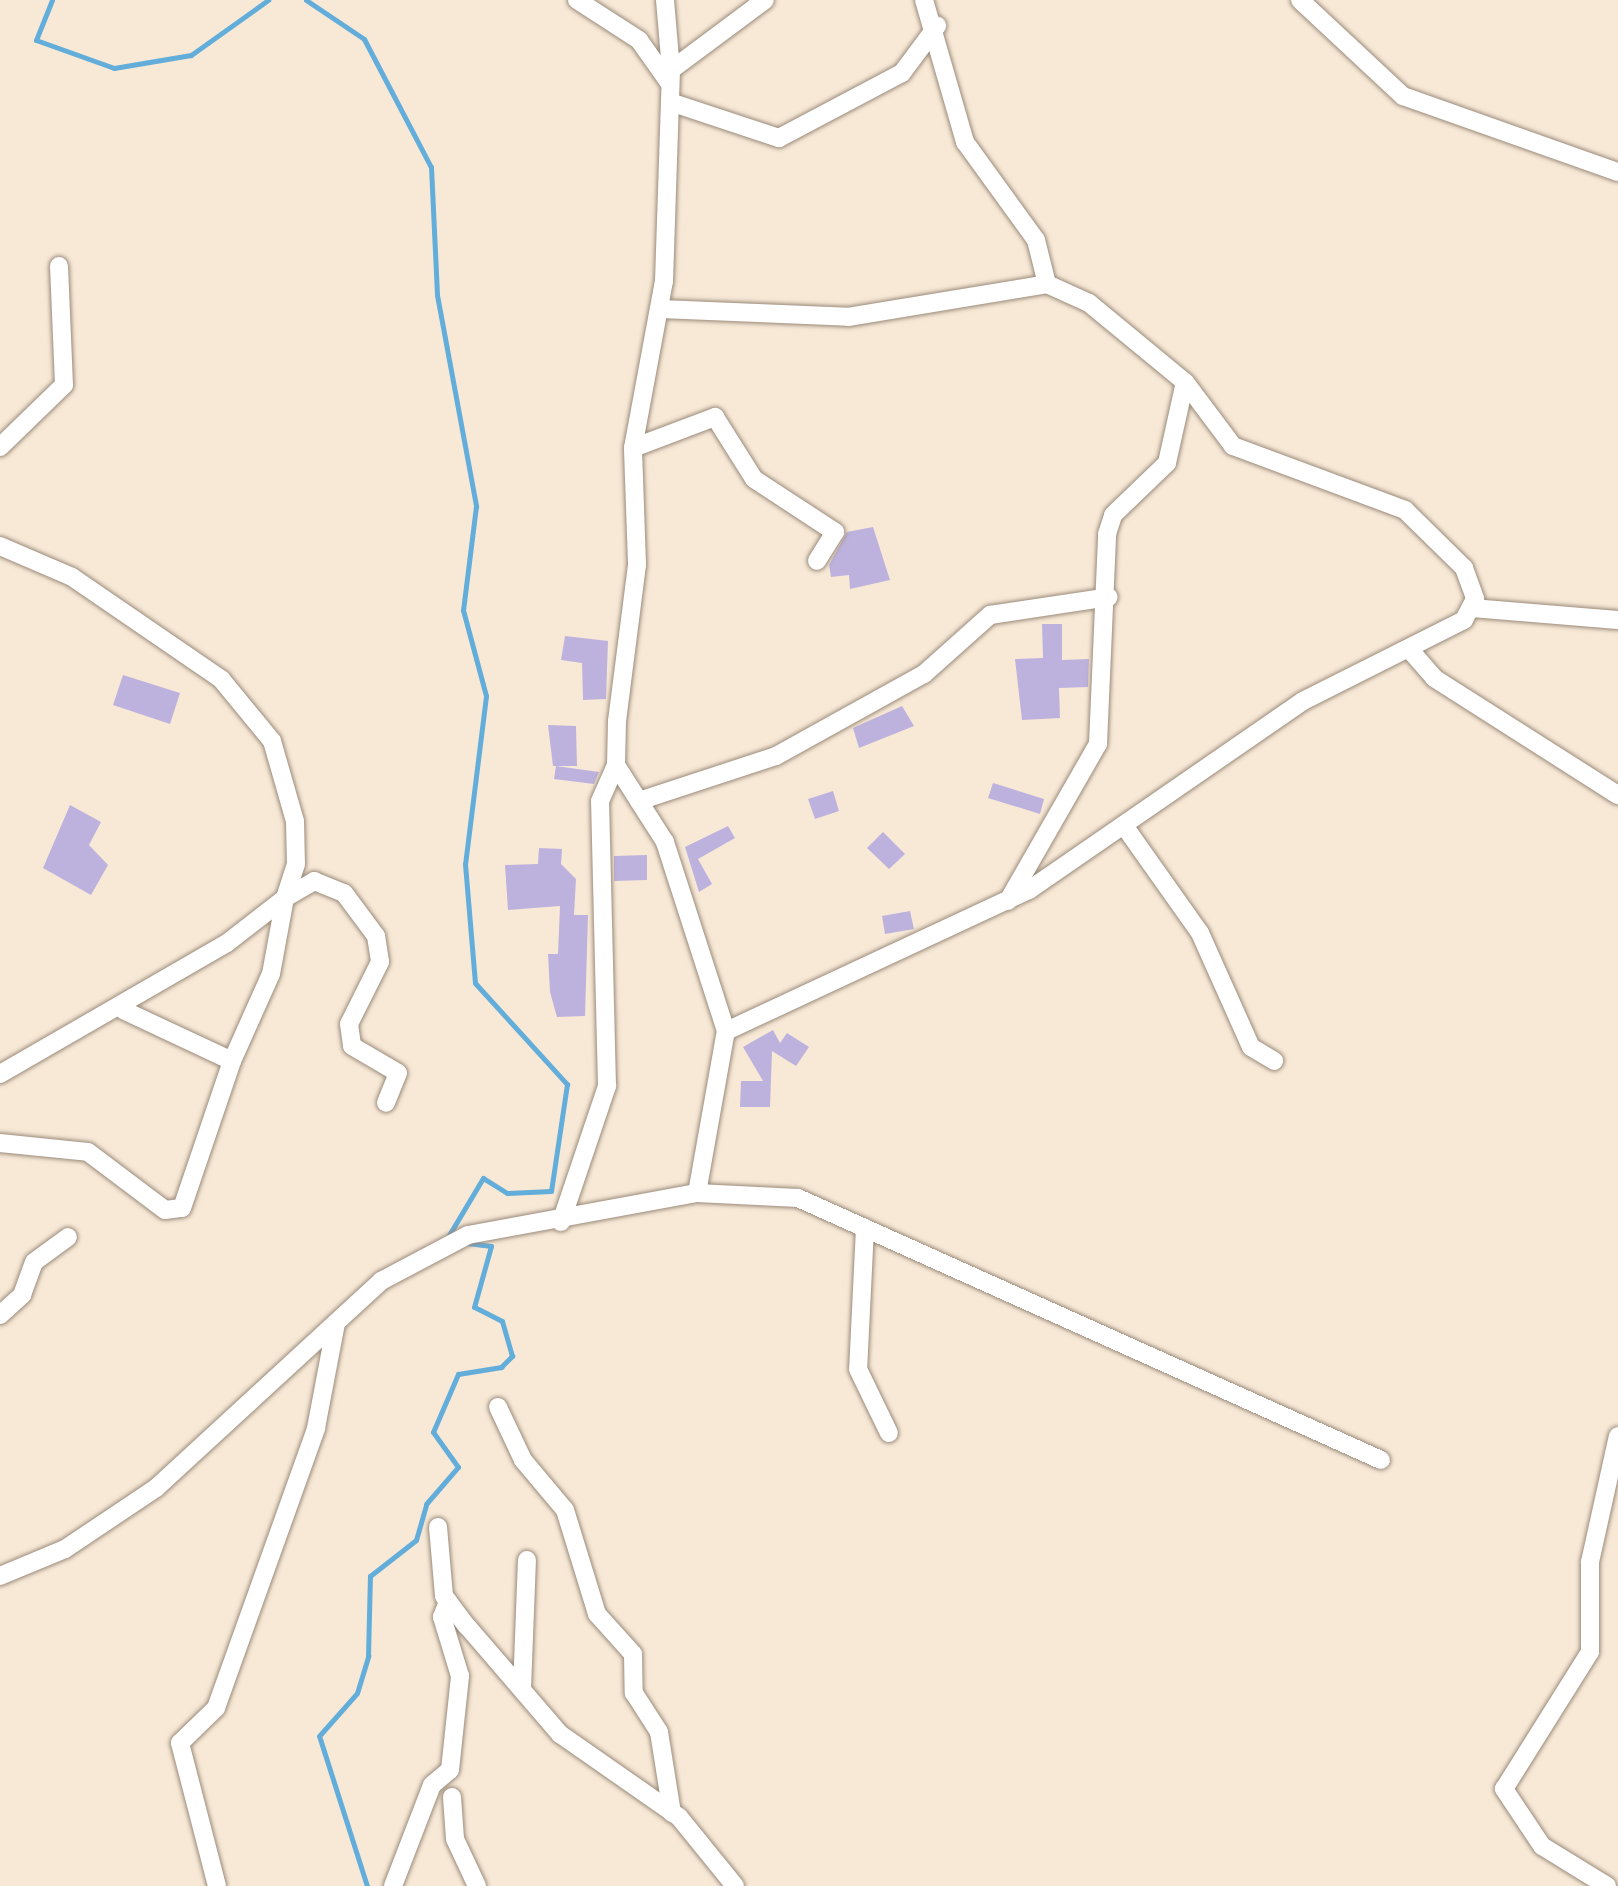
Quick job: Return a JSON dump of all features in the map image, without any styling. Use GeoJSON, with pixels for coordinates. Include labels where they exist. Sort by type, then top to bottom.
{"type":"FeatureCollection","features":[{"type":"Feature","properties":{"kind":"street"},"geometry":{"type":"LineString","coordinates":[[578,0],[639,40],[670,85],[778,138],[902,74],[938,26]]}},
{"type":"Feature","properties":{"kind":"street"},"geometry":{"type":"LineString","coordinates":[[561,1222],[607,1086],[600,801],[616,766],[637,564],[633,448],[661,309],[670,85],[664,0]]}},
{"type":"Feature","properties":{"kind":"street"},"geometry":{"type":"LineString","coordinates":[[670,85],[765,0]]}},
{"type":"Feature","properties":{"kind":"street"},"geometry":{"type":"LineString","coordinates":[[924,0],[938,26],[965,142],[1036,240],[1047,284]]}},
{"type":"Feature","properties":{"kind":"street"},"geometry":{"type":"LineString","coordinates":[[1300,0],[1403,96],[1618,172]]}},
{"type":"Feature","properties":{"kind":"street"},"geometry":{"type":"LineString","coordinates":[[0,447],[64,385],[59,266]]}},
{"type":"Feature","properties":{"kind":"street"},"geometry":{"type":"LineString","coordinates":[[661,309],[848,317],[1047,284],[1089,303],[1185,382],[1234,446],[1405,510],[1464,568],[1472,608]]}},
{"type":"Feature","properties":{"kind":"street"},"geometry":{"type":"LineString","coordinates":[[1008,901],[1098,744],[1113,514],[1167,463],[1185,382]]}},
{"type":"Feature","properties":{"kind":"street"},"geometry":{"type":"LineString","coordinates":[[633,448],[715,417],[754,479],[835,532],[817,561]]}},
{"type":"Feature","properties":{"kind":"street"},"geometry":{"type":"LineString","coordinates":[[0,546],[163,634],[221,680],[272,741],[295,821],[271,974],[232,1061],[182,1208],[165,1210],[88,1152],[0,1143]]}},
{"type":"Feature","properties":{"kind":"street"},"geometry":{"type":"LineString","coordinates":[[639,800],[776,756],[924,674],[990,615],[1109,596]]}},
{"type":"Feature","properties":{"kind":"street"},"geometry":{"type":"LineString","coordinates":[[726,1031],[1008,901],[1125,827],[1302,701],[1410,650],[1472,608],[1618,620]]}},
{"type":"Feature","properties":{"kind":"street"},"geometry":{"type":"LineString","coordinates":[[1410,650],[1434,678],[1618,795]]}},
{"type":"Feature","properties":{"kind":"street"},"geometry":{"type":"LineString","coordinates":[[616,766],[665,842],[726,1031],[697,1193]]}},
{"type":"Feature","properties":{"kind":"street"},"geometry":{"type":"LineString","coordinates":[[1125,827],[1200,932],[1251,1047],[1274,1061]]}},
{"type":"Feature","properties":{"kind":"street"},"geometry":{"type":"LineString","coordinates":[[0,1074],[122,1010],[314,881],[344,893],[376,936],[380,962],[349,1024],[352,1046],[398,1073],[386,1102]]}},
{"type":"Feature","properties":{"kind":"street"},"geometry":{"type":"LineString","coordinates":[[122,1010],[232,1061]]}},
{"type":"Feature","properties":{"kind":"street"},"geometry":{"type":"LineString","coordinates":[[0,1576],[65,1550],[156,1488],[381,1281],[468,1235],[561,1222],[697,1193],[798,1198],[1380,1460]]}},
{"type":"Feature","properties":{"kind":"street"},"geometry":{"type":"LineString","coordinates":[[865,1228],[858,1370],[889,1433]]}},
{"type":"Feature","properties":{"kind":"street"},"geometry":{"type":"LineString","coordinates":[[0,1315],[22,1295],[34,1262],[68,1237]]}},
{"type":"Feature","properties":{"kind":"street"},"geometry":{"type":"LineString","coordinates":[[217,1886],[180,1744],[216,1708],[316,1428],[336,1323]]}},
{"type":"Feature","properties":{"kind":"street"},"geometry":{"type":"LineString","coordinates":[[498,1407],[523,1460],[565,1510],[597,1614],[634,1654],[634,1693],[659,1732],[672,1813]]}},
{"type":"Feature","properties":{"kind":"street"},"geometry":{"type":"LineString","coordinates":[[1607,1886],[1542,1846],[1504,1789],[1590,1652],[1590,1562],[1610,1514],[1618,1436]]}},
{"type":"Feature","properties":{"kind":"street"},"geometry":{"type":"LineString","coordinates":[[393,1886],[432,1785],[450,1770],[460,1676],[442,1617],[448,1601],[438,1527]]}},
{"type":"Feature","properties":{"kind":"street"},"geometry":{"type":"LineString","coordinates":[[522,1690],[528,1560]]}},
{"type":"Feature","properties":{"kind":"street"},"geometry":{"type":"LineString","coordinates":[[448,1601],[560,1734],[672,1813],[735,1886]]}},
{"type":"Feature","properties":{"kind":"street"},"geometry":{"type":"LineString","coordinates":[[452,1797],[456,1838],[477,1886]]}},
{"type":"Feature","properties":{"kind":"building"},"geometry":{"type":"Polygon","coordinates":[[[873,527],[890,580],[850,589],[849,575],[831,577],[829,565],[847,532],[873,527]]]}},
{"type":"Feature","properties":{"kind":"building"},"geometry":{"type":"Polygon","coordinates":[[[1042,624],[1062,624],[1062,660],[1089,659],[1088,687],[1059,688],[1060,718],[1022,720],[1015,659],[1043,658],[1042,624]]]}},
{"type":"Feature","properties":{"kind":"building"},"geometry":{"type":"Polygon","coordinates":[[[565,636],[608,641],[606,699],[583,700],[582,663],[561,660],[565,636]]]}},
{"type":"Feature","properties":{"kind":"building"},"geometry":{"type":"Polygon","coordinates":[[[123,675],[180,693],[170,724],[113,705],[123,675]]]}},
{"type":"Feature","properties":{"kind":"building"},"geometry":{"type":"Polygon","coordinates":[[[902,706],[914,726],[859,748],[853,728],[902,706]]]}},
{"type":"Feature","properties":{"kind":"building"},"geometry":{"type":"Polygon","coordinates":[[[548,725],[576,726],[577,766],[553,766],[548,725]]]}},
{"type":"Feature","properties":{"kind":"building"},"geometry":{"type":"Polygon","coordinates":[[[556,766],[599,772],[594,784],[554,779],[556,766]]]}},
{"type":"Feature","properties":{"kind":"building"},"geometry":{"type":"Polygon","coordinates":[[[993,783],[1044,799],[1040,814],[988,798],[993,783]]]}},
{"type":"Feature","properties":{"kind":"building"},"geometry":{"type":"Polygon","coordinates":[[[833,791],[839,811],[815,819],[808,799],[833,791]]]}},
{"type":"Feature","properties":{"kind":"building"},"geometry":{"type":"Polygon","coordinates":[[[70,805],[101,822],[89,845],[108,865],[91,895],[43,868],[70,805]]]}},
{"type":"Feature","properties":{"kind":"building"},"geometry":{"type":"Polygon","coordinates":[[[728,826],[735,838],[698,859],[712,884],[699,892],[685,847],[728,826]]]}},
{"type":"Feature","properties":{"kind":"building"},"geometry":{"type":"Polygon","coordinates":[[[883,832],[905,854],[889,869],[867,848],[883,832]]]}},
{"type":"Feature","properties":{"kind":"building"},"geometry":{"type":"Polygon","coordinates":[[[539,848],[562,849],[561,864],[576,879],[574,915],[588,915],[585,1016],[557,1017],[550,992],[548,954],[558,954],[560,906],[508,910],[505,865],[538,864],[539,848]]]}},
{"type":"Feature","properties":{"kind":"building"},"geometry":{"type":"Polygon","coordinates":[[[647,855],[647,880],[614,881],[614,856],[647,855]]]}},
{"type":"Feature","properties":{"kind":"building"},"geometry":{"type":"Polygon","coordinates":[[[910,911],[914,929],[885,934],[882,916],[910,911]]]}},
{"type":"Feature","properties":{"kind":"building"},"geometry":{"type":"Polygon","coordinates":[[[773,1030],[780,1043],[787,1033],[809,1047],[796,1066],[772,1051],[770,1107],[740,1107],[741,1081],[763,1081],[743,1047],[773,1030]]]}},
{"type":"Feature","properties":{"kind":"waterway"},"geometry":{"type":"LineString","coordinates":[[52,0],[36,40],[114,68],[191,55],[268,0]]}},
{"type":"Feature","properties":{"kind":"waterway"},"geometry":{"type":"LineString","coordinates":[[306,0],[364,39],[431,167],[437,295],[476,506],[463,610],[486,696],[465,864],[475,983],[567,1084],[551,1191],[507,1193],[483,1178],[446,1240]]}},
{"type":"Feature","properties":{"kind":"waterway"},"geometry":{"type":"LineString","coordinates":[[367,1886],[319,1736],[357,1693],[368,1656],[370,1576],[416,1540],[426,1504],[458,1467],[433,1432],[458,1374],[501,1367],[512,1356],[502,1321],[474,1307],[491,1246],[467,1243]]}}]}
